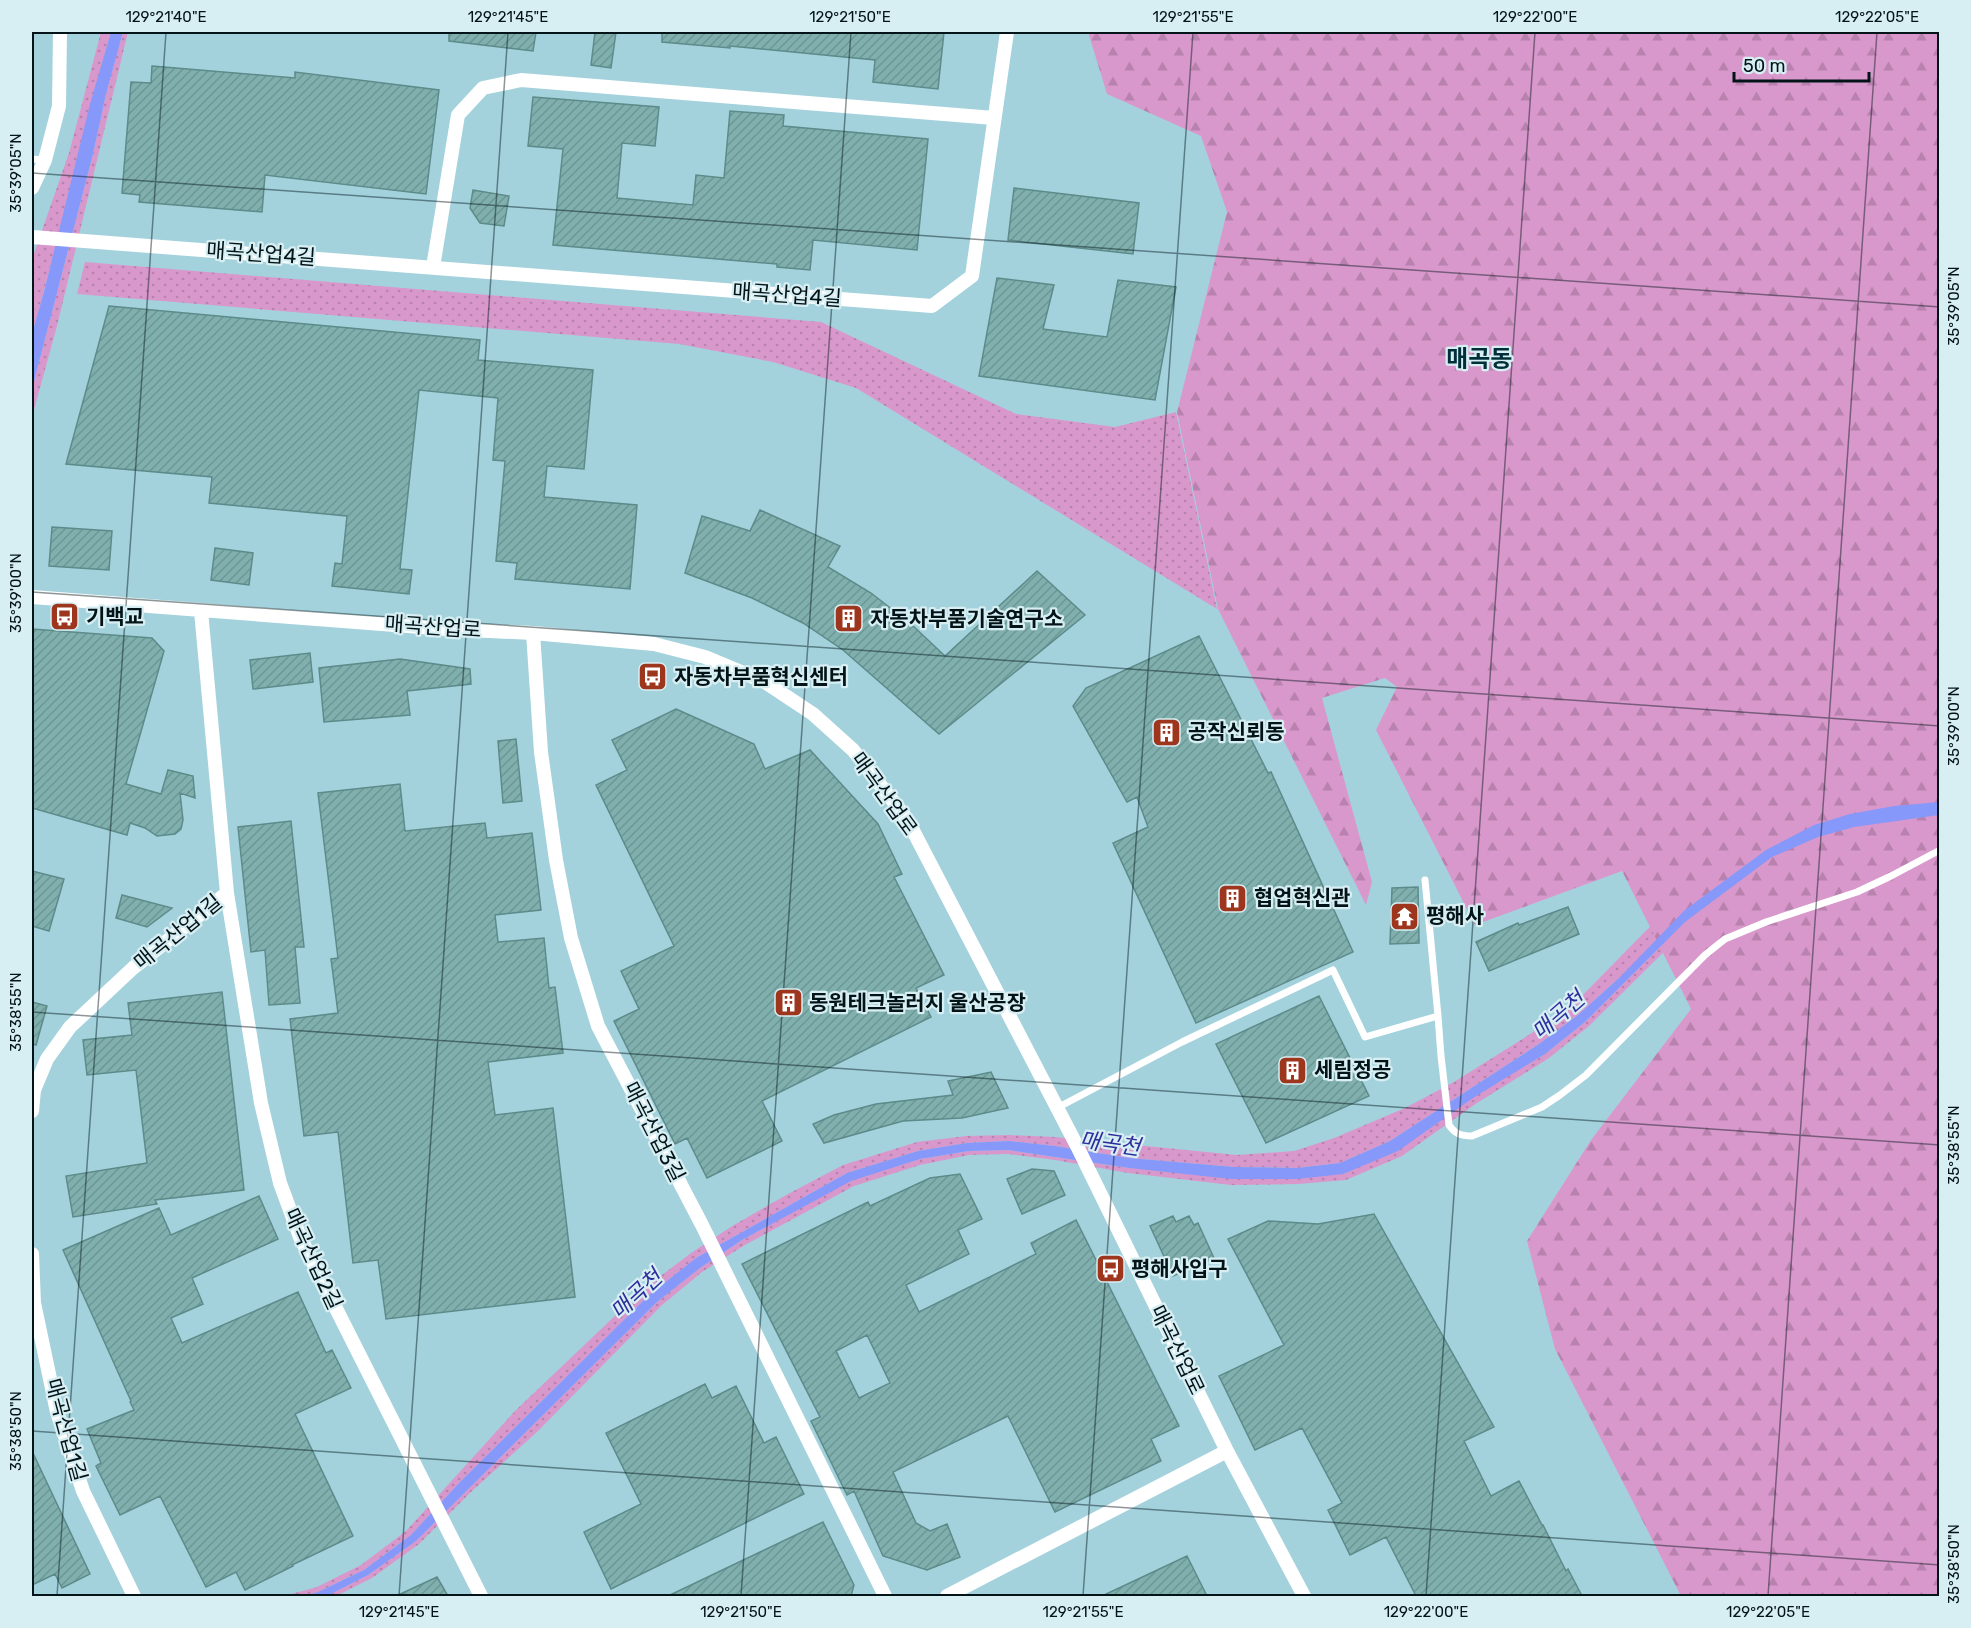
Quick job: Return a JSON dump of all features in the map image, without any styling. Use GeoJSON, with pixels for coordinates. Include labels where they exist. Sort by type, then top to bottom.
{"type":"FeatureCollection","features":[{"type":"Feature","properties":{"kind":"street"},"geometry":{"type":"LineString","coordinates":[[32,188],[38,160],[59,106],[60,32]]}},
{"type":"Feature","properties":{"kind":"street","name":"매곡산업4길"},"geometry":{"type":"LineString","coordinates":[[32,237],[932,306],[972,276],[1007,32]]}},
{"type":"Feature","properties":{"kind":"street"},"geometry":{"type":"LineString","coordinates":[[433,267],[458,115],[483,88],[521,80],[994,118]]}},
{"type":"Feature","properties":{"kind":"street","name":"매곡산업로"},"geometry":{"type":"LineString","coordinates":[[32,597],[447,629],[533,633],[654,644],[705,657],[765,682],[813,714],[845,743],[907,819],[1077,1146],[1227,1451],[1304,1596]]}},
{"type":"Feature","properties":{"kind":"street","name":"매곡산업1길"},"geometry":{"type":"LineString","coordinates":[[32,1111],[34,1090],[47,1059],[70,1027],[133,968],[227,893],[201,611]]}},
{"type":"Feature","properties":{"kind":"street","name":"매곡산업3길"},"geometry":{"type":"LineString","coordinates":[[533,633],[541,752],[562,893],[579,965],[598,1026],[702,1225],[885,1596]]}},
{"type":"Feature","properties":{"kind":"street","name":"매곡산업2길"},"geometry":{"type":"LineString","coordinates":[[227,893],[261,1103],[280,1184],[300,1237],[481,1596]]}},
{"type":"Feature","properties":{"kind":"street","name":"매곡산업1길"},"geometry":{"type":"LineString","coordinates":[[32,1254],[34,1303],[57,1412],[83,1491],[134,1596]]}},
{"type":"Feature","properties":{"kind":"street"},"geometry":{"type":"LineString","coordinates":[[947,1596],[1227,1451]]}},
{"type":"Feature","properties":{"kind":"lane"},"geometry":{"type":"LineString","coordinates":[[1425,880],[1449,1125],[1462,1136],[1472,1136],[1542,1107],[1586,1075],[1705,955],[1725,939],[1766,922],[1857,892],[1940,850]]}},
{"type":"Feature","properties":{"kind":"lane"},"geometry":{"type":"LineString","coordinates":[[1057,1108],[1182,1042],[1332,970],[1365,1037],[1438,1016]]}},
{"type":"Feature","properties":{"kind":"green space"},"geometry":{"type":"Polygon","coordinates":[[[101,32],[111,32],[32,334],[32,259],[69,153],[101,32]]]}},
{"type":"Feature","properties":{"kind":"green space"},"geometry":{"type":"Polygon","coordinates":[[[123,32],[128,32],[57,326],[32,417],[32,389],[123,32]]]}},
{"type":"Feature","properties":{"kind":"green space"},"geometry":{"type":"Polygon","coordinates":[[[1088,32],[1939,32],[1939,1596],[1681,1596],[1555,1349],[1527,1241],[1591,1140],[1691,1009],[1622,871],[1475,925],[1376,730],[1397,687],[1385,678],[1322,698],[1372,882],[1366,905],[1218,609],[1177,412],[1227,212],[1201,136],[1107,94],[1088,32]]]}},
{"type":"Feature","properties":{"kind":"green space"},"geometry":{"type":"Polygon","coordinates":[[[85,262],[821,322],[1016,414],[1115,427],[1176,412],[1217,609],[856,388],[773,362],[679,344],[77,294],[85,262]]]}},
{"type":"Feature","properties":{"kind":"green space"},"geometry":{"type":"Polygon","coordinates":[[[1814,825],[1539,1044],[1390,1141],[1340,1163],[1297,1168],[1234,1167],[1129,1158],[1009,1141],[967,1143],[918,1151],[847,1173],[696,1258],[649,1295],[460,1482],[411,1535],[364,1570],[318,1592],[305,1596],[284,1596],[317,1587],[361,1565],[406,1531],[515,1411],[641,1291],[691,1253],[734,1225],[843,1165],[917,1142],[966,1136],[1055,1137],[1237,1155],[1294,1151],[1334,1138],[1405,1108],[1454,1082],[1524,1038],[1572,1006],[1677,899],[1814,825]]]}},
{"type":"Feature","properties":{"kind":"green space"},"geometry":{"type":"Polygon","coordinates":[[[1685,922],[1683,933],[1589,1026],[1549,1058],[1477,1103],[1402,1156],[1346,1180],[1298,1184],[1231,1185],[1128,1173],[1008,1154],[969,1155],[920,1165],[854,1186],[745,1245],[702,1272],[661,1306],[539,1430],[472,1491],[419,1544],[372,1578],[336,1596],[327,1596],[368,1575],[416,1541],[657,1302],[700,1268],[742,1240],[851,1180],[920,1159],[969,1151],[1008,1150],[1129,1168],[1343,1174],[1545,1054],[1585,1022],[1685,922]]]}},
{"type":"Feature","properties":{"kind":"water"},"geometry":{"type":"Polygon","coordinates":[[[111,32],[123,32],[32,389],[32,334],[90,104],[111,32]]]}},
{"type":"Feature","properties":{"kind":"water"},"geometry":{"type":"Polygon","coordinates":[[[1939,802],[1939,815],[1854,827],[1818,837],[1772,857],[1685,922],[1585,1022],[1545,1054],[1473,1098],[1398,1151],[1343,1174],[1297,1179],[1231,1179],[1129,1168],[1008,1150],[969,1151],[920,1159],[851,1181],[742,1240],[700,1268],[657,1302],[416,1541],[368,1575],[327,1596],[305,1596],[364,1570],[411,1535],[460,1482],[649,1295],[696,1258],[847,1173],[918,1151],[967,1143],[1009,1141],[1129,1158],[1234,1167],[1297,1168],[1340,1163],[1390,1141],[1539,1044],[1578,1015],[1619,978],[1685,910],[1766,850],[1814,825],[1850,814],[1894,806],[1939,802]]]}},
{"type":"Feature","properties":{"kind":"building"},"geometry":{"type":"Polygon","coordinates":[[[449,32],[536,32],[533,51],[449,41],[449,32]]]}},
{"type":"Feature","properties":{"kind":"building"},"geometry":{"type":"Polygon","coordinates":[[[595,32],[616,32],[611,68],[591,65],[595,32]]]}},
{"type":"Feature","properties":{"kind":"building"},"geometry":{"type":"Polygon","coordinates":[[[662,32],[944,32],[938,89],[873,82],[875,60],[662,42],[662,32]]]}},
{"type":"Feature","properties":{"kind":"building"},"geometry":{"type":"Polygon","coordinates":[[[152,66],[295,78],[295,72],[439,90],[426,194],[265,175],[262,212],[139,202],[140,195],[122,193],[131,82],[151,83],[152,66]]]}},
{"type":"Feature","properties":{"kind":"building"},"geometry":{"type":"Polygon","coordinates":[[[533,97],[659,107],[655,146],[622,143],[617,198],[693,205],[696,175],[724,178],[730,111],[784,115],[783,126],[928,139],[917,250],[813,240],[810,270],[777,267],[777,264],[553,245],[563,149],[528,146],[533,97]]]}},
{"type":"Feature","properties":{"kind":"building"},"geometry":{"type":"Polygon","coordinates":[[[1014,188],[1139,203],[1133,254],[1008,240],[1014,188]]]}},
{"type":"Feature","properties":{"kind":"building"},"geometry":{"type":"Polygon","coordinates":[[[473,190],[509,196],[504,226],[480,223],[470,208],[473,190]]]}},
{"type":"Feature","properties":{"kind":"building"},"geometry":{"type":"Polygon","coordinates":[[[997,278],[1054,285],[1043,329],[1107,337],[1118,280],[1176,287],[1155,400],[979,376],[997,278]]]}},
{"type":"Feature","properties":{"kind":"building"},"geometry":{"type":"Polygon","coordinates":[[[109,306],[480,340],[478,360],[593,370],[584,469],[547,466],[544,497],[637,505],[630,589],[515,579],[517,563],[496,561],[505,461],[493,460],[498,398],[419,390],[400,569],[412,570],[409,594],[332,586],[335,563],[342,564],[347,516],[209,503],[212,477],[66,464],[109,306]]]}},
{"type":"Feature","properties":{"kind":"building","name":"자동차부품기술연구소"},"geometry":{"type":"Polygon","coordinates":[[[760,510],[840,546],[828,567],[871,593],[911,624],[945,656],[1037,571],[1085,615],[939,734],[843,650],[803,623],[752,598],[685,573],[702,516],[750,531],[760,510]]]}},
{"type":"Feature","properties":{"kind":"building"},"geometry":{"type":"Polygon","coordinates":[[[52,527],[112,531],[109,570],[49,566],[52,527]]]}},
{"type":"Feature","properties":{"kind":"building"},"geometry":{"type":"Polygon","coordinates":[[[215,548],[253,553],[249,585],[211,580],[215,548]]]}},
{"type":"Feature","properties":{"kind":"building"},"geometry":{"type":"Polygon","coordinates":[[[32,629],[152,638],[164,651],[126,784],[161,794],[168,770],[193,776],[195,798],[180,793],[183,820],[181,829],[175,834],[157,836],[145,828],[130,823],[127,835],[32,808],[32,629]]]}},
{"type":"Feature","properties":{"kind":"building","name":"협업혁신관"},"geometry":{"type":"Polygon","coordinates":[[[1199,636],[1268,773],[1271,772],[1353,952],[1196,1023],[1113,843],[1148,827],[1137,797],[1127,802],[1073,706],[1086,688],[1199,636]]]}},
{"type":"Feature","properties":{"kind":"building"},"geometry":{"type":"Polygon","coordinates":[[[310,653],[313,682],[253,689],[250,660],[310,653]]]}},
{"type":"Feature","properties":{"kind":"building"},"geometry":{"type":"Polygon","coordinates":[[[400,659],[470,669],[471,684],[407,691],[410,715],[324,722],[319,668],[400,659]]]}},
{"type":"Feature","properties":{"kind":"building"},"geometry":{"type":"Polygon","coordinates":[[[676,709],[754,744],[765,769],[810,750],[878,824],[902,874],[894,877],[944,975],[916,988],[931,1017],[762,1101],[782,1141],[707,1178],[687,1138],[675,1144],[614,1021],[639,1009],[621,971],[674,946],[596,785],[627,770],[612,740],[676,709]]]}},
{"type":"Feature","properties":{"kind":"building"},"geometry":{"type":"Polygon","coordinates":[[[516,739],[522,801],[503,803],[498,741],[516,739]]]}},
{"type":"Feature","properties":{"kind":"building"},"geometry":{"type":"Polygon","coordinates":[[[400,784],[405,831],[485,823],[487,838],[532,833],[541,910],[495,915],[498,942],[544,938],[549,988],[555,987],[563,1053],[488,1062],[495,1115],[553,1108],[575,1297],[386,1319],[378,1260],[353,1263],[338,1132],[304,1136],[290,1019],[338,1013],[331,959],[338,958],[318,793],[400,784]]]}},
{"type":"Feature","properties":{"kind":"building"},"geometry":{"type":"Polygon","coordinates":[[[291,821],[304,947],[295,947],[300,1003],[269,1005],[265,950],[251,952],[238,827],[291,821]]]}},
{"type":"Feature","properties":{"kind":"building"},"geometry":{"type":"Polygon","coordinates":[[[32,871],[64,879],[49,931],[32,926],[32,871]]]}},
{"type":"Feature","properties":{"kind":"building","name":"평해사"},"geometry":{"type":"Polygon","coordinates":[[[1418,887],[1419,943],[1390,944],[1392,888],[1418,887]]]}},
{"type":"Feature","properties":{"kind":"building"},"geometry":{"type":"Polygon","coordinates":[[[122,895],[172,908],[147,927],[116,918],[122,895]]]}},
{"type":"Feature","properties":{"kind":"building"},"geometry":{"type":"Polygon","coordinates":[[[1568,907],[1579,934],[1489,971],[1476,942],[1518,923],[1519,925],[1568,907]]]}},
{"type":"Feature","properties":{"kind":"building"},"geometry":{"type":"Polygon","coordinates":[[[222,992],[244,1190],[155,1200],[157,1204],[73,1217],[66,1176],[147,1163],[136,1070],[87,1075],[83,1040],[132,1035],[128,1003],[222,992]]]}},
{"type":"Feature","properties":{"kind":"building","name":"세림정공"},"geometry":{"type":"Polygon","coordinates":[[[1319,996],[1369,1096],[1266,1143],[1216,1044],[1319,996]]]}},
{"type":"Feature","properties":{"kind":"building"},"geometry":{"type":"Polygon","coordinates":[[[32,1002],[47,1006],[36,1045],[32,1044],[32,1002]]]}},
{"type":"Feature","properties":{"kind":"building"},"geometry":{"type":"Polygon","coordinates":[[[991,1072],[1008,1108],[962,1118],[903,1121],[824,1143],[813,1124],[834,1115],[876,1104],[953,1095],[948,1081],[991,1072]]]}},
{"type":"Feature","properties":{"kind":"building"},"geometry":{"type":"Polygon","coordinates":[[[1032,1169],[1054,1171],[1065,1195],[1022,1214],[1007,1179],[1032,1169]]]}},
{"type":"Feature","properties":{"kind":"building"},"geometry":{"type":"Polygon","coordinates":[[[960,1174],[982,1219],[958,1230],[969,1254],[906,1285],[919,1312],[1036,1254],[1031,1243],[1076,1220],[1179,1426],[1151,1439],[1161,1461],[1055,1512],[1008,1416],[893,1472],[916,1523],[930,1531],[947,1524],[960,1557],[927,1570],[883,1556],[854,1491],[847,1495],[811,1421],[820,1417],[742,1264],[868,1202],[870,1206],[930,1178],[960,1174]],[[867,1335],[836,1351],[859,1398],[890,1383],[867,1335]]]}},
{"type":"Feature","properties":{"kind":"building"},"geometry":{"type":"Polygon","coordinates":[[[259,1196],[278,1239],[192,1278],[203,1304],[171,1318],[182,1343],[298,1292],[326,1353],[332,1350],[351,1388],[295,1414],[353,1536],[245,1590],[236,1572],[206,1587],[160,1496],[120,1515],[96,1466],[101,1463],[87,1429],[134,1410],[63,1250],[159,1208],[171,1235],[259,1196]]]}},
{"type":"Feature","properties":{"kind":"building"},"geometry":{"type":"Polygon","coordinates":[[[1374,1214],[1494,1427],[1464,1441],[1491,1496],[1519,1481],[1566,1571],[1568,1569],[1582,1596],[1416,1596],[1386,1537],[1350,1555],[1328,1510],[1342,1503],[1302,1428],[1255,1450],[1219,1376],[1284,1345],[1228,1239],[1268,1221],[1318,1224],[1374,1214]]]}},
{"type":"Feature","properties":{"kind":"building"},"geometry":{"type":"Polygon","coordinates":[[[1173,1216],[1176,1222],[1189,1216],[1194,1225],[1198,1223],[1214,1258],[1173,1276],[1150,1226],[1173,1216]]]}},
{"type":"Feature","properties":{"kind":"building"},"geometry":{"type":"Polygon","coordinates":[[[705,1384],[712,1398],[736,1386],[764,1443],[776,1437],[804,1494],[611,1589],[584,1532],[641,1504],[606,1433],[705,1384]]]}},
{"type":"Feature","properties":{"kind":"building"},"geometry":{"type":"Polygon","coordinates":[[[32,1451],[90,1574],[62,1588],[55,1574],[32,1585],[32,1451]]]}},
{"type":"Feature","properties":{"kind":"building"},"geometry":{"type":"Polygon","coordinates":[[[823,1522],[854,1585],[851,1596],[668,1596],[823,1522]]]}},
{"type":"Feature","properties":{"kind":"building"},"geometry":{"type":"Polygon","coordinates":[[[1187,1556],[1207,1596],[1102,1596],[1187,1556]]]}},
{"type":"Feature","properties":{"kind":"building"},"geometry":{"type":"Polygon","coordinates":[[[437,1577],[448,1596],[396,1596],[437,1577]]]}},
{"type":"Feature","properties":{"kind":"place","name":"기백교"},"geometry":{"type":"Point","coordinates":[65,617]}},
{"type":"Feature","properties":{"kind":"place","name":"자동차부품기술연구소"},"geometry":{"type":"Point","coordinates":[849,619]}},
{"type":"Feature","properties":{"kind":"place","name":"자동차부품혁신센터"},"geometry":{"type":"Point","coordinates":[653,677]}},
{"type":"Feature","properties":{"kind":"place","name":"공작신뢰동"},"geometry":{"type":"Point","coordinates":[1167,732]}},
{"type":"Feature","properties":{"kind":"place","name":"협업혁신관"},"geometry":{"type":"Point","coordinates":[1233,898]}},
{"type":"Feature","properties":{"kind":"place","name":"평해사"},"geometry":{"type":"Point","coordinates":[1405,916]}},
{"type":"Feature","properties":{"kind":"place","name":"동원테크놀러지 울산공장"},"geometry":{"type":"Point","coordinates":[788,1003]}},
{"type":"Feature","properties":{"kind":"place","name":"세림정공"},"geometry":{"type":"Point","coordinates":[1293,1070]}},
{"type":"Feature","properties":{"kind":"place","name":"평해사입구"},"geometry":{"type":"Point","coordinates":[1110,1269]}},
{"type":"Feature","properties":{"kind":"district","name":"매곡동"},"geometry":{"type":"Point","coordinates":[1479,359]}},
{"type":"Feature","properties":{"kind":"water label","name":"매곡천"},"geometry":{"type":"Point","coordinates":[1558,1015]}},
{"type":"Feature","properties":{"kind":"water label","name":"매곡천"},"geometry":{"type":"Point","coordinates":[1110,1143]}},
{"type":"Feature","properties":{"kind":"water label","name":"매곡천"},"geometry":{"type":"Point","coordinates":[636,1294]}}]}
